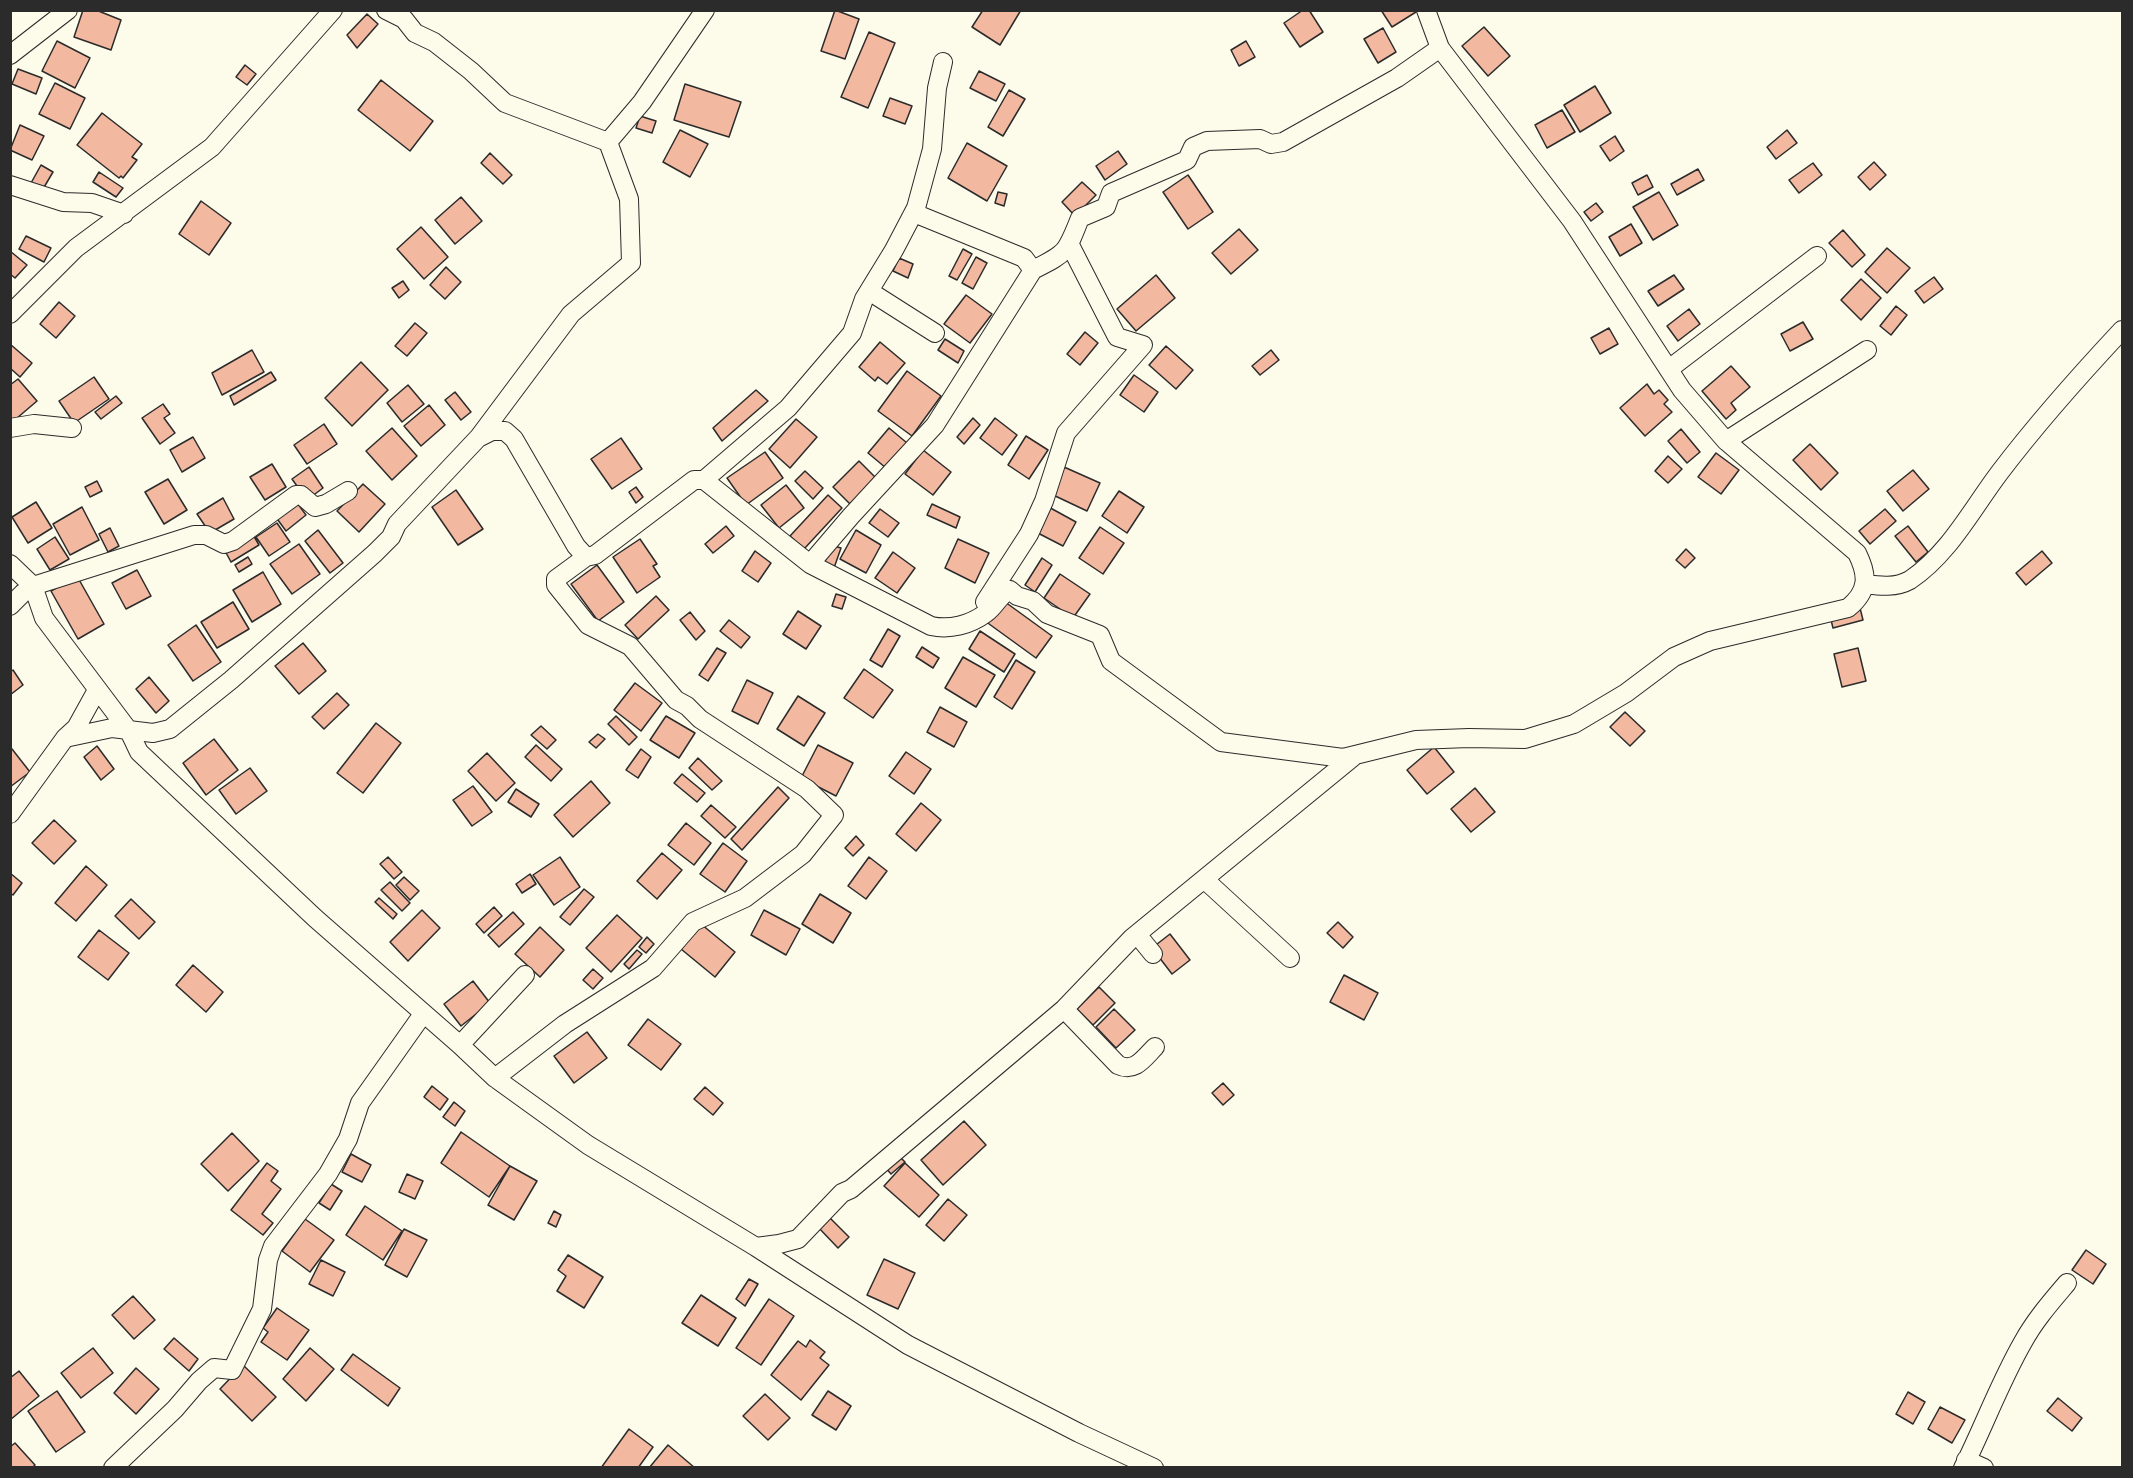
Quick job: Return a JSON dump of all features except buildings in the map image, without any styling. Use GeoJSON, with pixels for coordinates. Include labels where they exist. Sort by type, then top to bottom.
{"type":"FeatureCollection","features":[{"type":"Feature","properties":{"kind":"street"},"geometry":{"type":"LineString","coordinates":[[10,55],[68,10]]}},
{"type":"Feature","properties":{"kind":"street"},"geometry":{"type":"LineString","coordinates":[[10,314],[76,248],[212,147],[333,10]]}},
{"type":"Feature","properties":{"kind":"street"},"geometry":{"type":"LineString","coordinates":[[65,738],[112,729],[153,733],[170,729],[231,681],[391,537],[398,524],[477,438],[571,314],[631,263],[629,199],[608,142],[505,103],[471,71],[434,42],[415,33],[404,19],[386,10]]}},
{"type":"Feature","properties":{"kind":"street"},"geometry":{"type":"LineString","coordinates":[[608,142],[642,102],[705,10]]}},
{"type":"Feature","properties":{"kind":"street"},"geometry":{"type":"LineString","coordinates":[[495,1078],[565,1024],[653,968],[693,922],[745,898],[803,854],[834,815],[807,789],[700,719],[687,706],[676,700],[630,646],[588,625],[556,585],[556,579],[586,557],[595,555],[694,480],[704,480],[810,564],[931,626],[945,629],[960,626],[987,613],[1003,594],[1011,590],[1017,596],[1033,601],[1047,614],[1100,635],[1111,661],[1221,742],[1343,758],[1416,740],[1525,739],[1574,724],[1626,693],[1674,657],[1710,641],[1848,608],[1858,600],[1865,584],[1864,568],[1857,553],[1726,441],[1682,390],[1572,221],[1440,48],[1426,10]]}},
{"type":"Feature","properties":{"kind":"street"},"geometry":{"type":"LineString","coordinates":[[810,564],[850,516],[935,425],[1033,270],[1061,255],[1070,245],[1080,219],[1106,207],[1111,193],[1187,160],[1193,147],[1207,141],[1260,139],[1271,144],[1283,142],[1397,78],[1440,48]]}},
{"type":"Feature","properties":{"kind":"street"},"geometry":{"type":"LineString","coordinates":[[704,480],[788,408],[852,333],[868,291],[914,213],[932,149],[937,88],[943,62]]}},
{"type":"Feature","properties":{"kind":"street"},"geometry":{"type":"LineString","coordinates":[[10,185],[63,202],[92,203],[124,214]]}},
{"type":"Feature","properties":{"kind":"street"},"geometry":{"type":"LineString","coordinates":[[914,213],[1024,258],[1033,270]]}},
{"type":"Feature","properties":{"kind":"street"},"geometry":{"type":"LineString","coordinates":[[973,620],[1029,534],[1044,501],[1065,432],[1143,345],[1117,337],[1070,245]]}},
{"type":"Feature","properties":{"kind":"street"},"geometry":{"type":"LineString","coordinates":[[1669,369],[1817,256]]}},
{"type":"Feature","properties":{"kind":"street"},"geometry":{"type":"LineString","coordinates":[[868,291],[935,333]]}},
{"type":"Feature","properties":{"kind":"street"},"geometry":{"type":"LineString","coordinates":[[1865,584],[1886,587],[1907,582],[1937,560],[2048,410],[2122,330]]}},
{"type":"Feature","properties":{"kind":"street"},"geometry":{"type":"LineString","coordinates":[[1726,441],[1867,350]]}},
{"type":"Feature","properties":{"kind":"street"},"geometry":{"type":"LineString","coordinates":[[10,428],[34,424],[72,428]]}},
{"type":"Feature","properties":{"kind":"street"},"geometry":{"type":"LineString","coordinates":[[477,438],[492,431],[505,431],[514,439],[576,546],[586,557]]}},
{"type":"Feature","properties":{"kind":"street"},"geometry":{"type":"LineString","coordinates":[[10,606],[33,586],[58,580],[194,535],[206,535],[224,544],[233,541],[296,495],[302,495],[315,507],[326,504],[348,491]]}},
{"type":"Feature","properties":{"kind":"street"},"geometry":{"type":"LineString","coordinates":[[10,564],[33,586],[44,618],[129,731],[139,752],[315,918],[495,1078],[588,1145],[756,1247],[908,1345],[1080,1432],[1155,1467]]}},
{"type":"Feature","properties":{"kind":"street"},"geometry":{"type":"LineString","coordinates":[[10,814],[65,738],[76,728],[97,690]]}},
{"type":"Feature","properties":{"kind":"street"},"geometry":{"type":"LineString","coordinates":[[756,1247],[798,1239],[842,1193],[851,1189],[1064,1009],[1132,938],[1353,757]]}},
{"type":"Feature","properties":{"kind":"street"},"geometry":{"type":"LineString","coordinates":[[1204,879],[1290,958]]}},
{"type":"Feature","properties":{"kind":"street"},"geometry":{"type":"LineString","coordinates":[[1132,938],[1140,938],[1154,954]]}},
{"type":"Feature","properties":{"kind":"street"},"geometry":{"type":"LineString","coordinates":[[460,1045],[525,975]]}},
{"type":"Feature","properties":{"kind":"street"},"geometry":{"type":"LineString","coordinates":[[1064,1009],[1118,1065],[1125,1068],[1134,1067],[1155,1047]]}},
{"type":"Feature","properties":{"kind":"street"},"geometry":{"type":"LineString","coordinates":[[113,1467],[175,1409],[199,1381],[214,1368],[232,1370],[262,1309],[268,1260],[273,1246],[328,1174],[348,1139],[360,1103],[423,1014]]}},
{"type":"Feature","properties":{"kind":"street"},"geometry":{"type":"LineString","coordinates":[[1984,1467],[1965,1464],[1990,1406],[2022,1342],[2038,1317],[2067,1282]]}}]}
